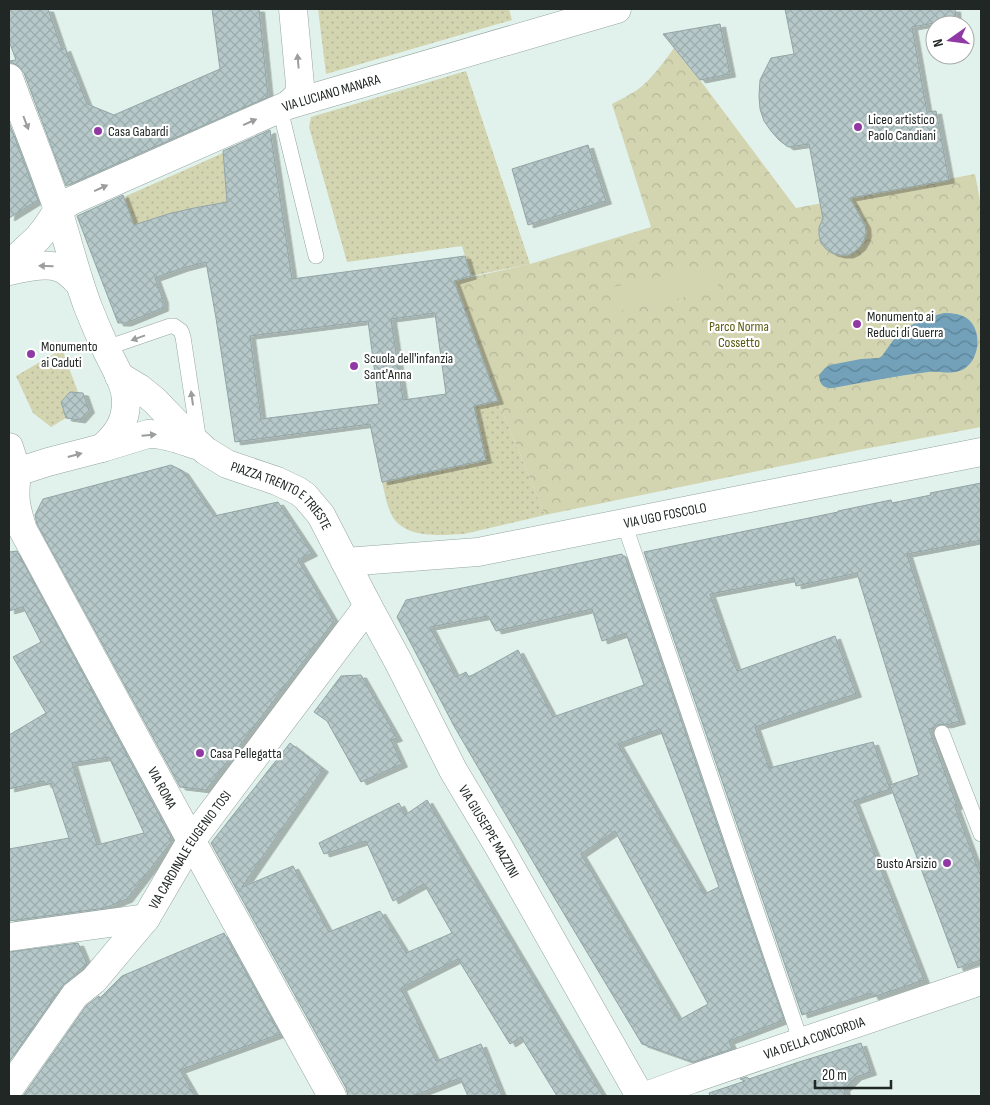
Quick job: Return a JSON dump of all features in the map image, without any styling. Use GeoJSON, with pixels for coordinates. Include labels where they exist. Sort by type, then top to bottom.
{"type":"FeatureCollection","features":[{"type":"Feature","properties":{"kind":"street"},"geometry":{"type":"LineString","coordinates":[[284,107],[299,94],[300,86],[293,9]]}},
{"type":"Feature","properties":{"kind":"street","name":"VIA LUCIANO MANARA"},"geometry":{"type":"LineString","coordinates":[[58,210],[74,200],[284,107],[618,9]]}},
{"type":"Feature","properties":{"kind":"street"},"geometry":{"type":"LineString","coordinates":[[9,78],[58,210],[79,283],[119,376],[126,401],[121,427],[102,448]]}},
{"type":"Feature","properties":{"kind":"street"},"geometry":{"type":"LineString","coordinates":[[9,265],[38,238],[58,210]]}},
{"type":"Feature","properties":{"kind":"street"},"geometry":{"type":"LineString","coordinates":[[9,271],[41,266],[59,267],[68,272],[79,283]]}},
{"type":"Feature","properties":{"kind":"street","name":"PIAZZA TRENTO E TRIESTE"},"geometry":{"type":"LineString","coordinates":[[119,376],[140,388],[200,446],[226,464],[277,481],[305,496],[324,521],[345,562]]}},
{"type":"Feature","properties":{"kind":"street","name":"PIAZZA TRENTO E TRIESTE"},"geometry":{"type":"LineString","coordinates":[[17,472],[155,433],[200,446]]}},
{"type":"Feature","properties":{"kind":"street"},"geometry":{"type":"LineString","coordinates":[[9,438],[22,451],[48,462]]}},
{"type":"Feature","properties":{"kind":"street"},"geometry":{"type":"LineString","coordinates":[[9,446],[17,472]]}},
{"type":"Feature","properties":{"kind":"street","name":"VIA UGO FOSCOLO"},"geometry":{"type":"LineString","coordinates":[[345,562],[478,552],[981,452]]}},
{"type":"Feature","properties":{"kind":"street","name":"VIA ROMA"},"geometry":{"type":"LineString","coordinates":[[17,472],[16,530],[332,1096]]}},
{"type":"Feature","properties":{"kind":"street","name":"VIA GIUSEPPE MAZZINI"},"geometry":{"type":"LineString","coordinates":[[345,562],[453,770],[640,1096]]}},
{"type":"Feature","properties":{"kind":"street","name":"VIA CARDINALE EUGENIO TOSI"},"geometry":{"type":"LineString","coordinates":[[9,1089],[75,995],[94,980],[146,918],[191,841],[368,606]]}},
{"type":"Feature","properties":{"kind":"street"},"geometry":{"type":"LineString","coordinates":[[9,937],[146,918]]}},
{"type":"Feature","properties":{"kind":"street","name":"VIA DELLA CONCORDIA"},"geometry":{"type":"LineString","coordinates":[[646,1096],[981,982]]}},
{"type":"Feature","properties":{"kind":"lane"},"geometry":{"type":"LineString","coordinates":[[284,107],[316,256]]}},
{"type":"Feature","properties":{"kind":"lane"},"geometry":{"type":"LineString","coordinates":[[106,348],[170,326],[174,326],[181,331],[200,446]]}},
{"type":"Feature","properties":{"kind":"lane"},"geometry":{"type":"LineString","coordinates":[[624,523],[801,1042]]}},
{"type":"Feature","properties":{"kind":"lane"},"geometry":{"type":"LineString","coordinates":[[942,733],[981,834]]}},
{"type":"Feature","properties":{"kind":"green space"},"geometry":{"type":"Polygon","coordinates":[[[318,9],[509,9],[512,20],[326,74],[318,9]]]}},
{"type":"Feature","properties":{"kind":"green space","name":"Parco Norma Cossetto"},"geometry":{"type":"Polygon","coordinates":[[[674,48],[796,208],[975,174],[981,206],[981,427],[859,450],[545,515],[498,401],[454,281],[530,264],[651,227],[612,104],[634,92],[648,81],[674,48]]]}},
{"type":"Feature","properties":{"kind":"green space"},"geometry":{"type":"Polygon","coordinates":[[[466,71],[530,264],[471,276],[462,246],[347,262],[309,127],[311,117],[466,71]]]}},
{"type":"Feature","properties":{"kind":"green space"},"geometry":{"type":"Polygon","coordinates":[[[223,153],[227,202],[168,214],[134,225],[124,197],[223,153]]]}},
{"type":"Feature","properties":{"kind":"green space"},"geometry":{"type":"Polygon","coordinates":[[[714,265],[719,290],[614,312],[609,288],[714,265]]]}},
{"type":"Feature","properties":{"kind":"green space"},"geometry":{"type":"Polygon","coordinates":[[[59,341],[78,392],[70,392],[61,402],[66,418],[51,427],[33,413],[16,376],[57,352],[52,344],[59,341]]]}},
{"type":"Feature","properties":{"kind":"green space"},"geometry":{"type":"Polygon","coordinates":[[[498,401],[545,515],[464,534],[417,533],[400,525],[390,511],[382,482],[485,461],[476,418],[404,420],[498,401]]]}},
{"type":"Feature","properties":{"kind":"water"},"geometry":{"type":"Polygon","coordinates":[[[944,313],[964,316],[969,320],[976,332],[977,347],[975,354],[968,366],[962,370],[880,379],[833,388],[827,388],[821,383],[819,375],[830,365],[861,359],[879,358],[894,339],[908,327],[925,318],[944,313]]]}},
{"type":"Feature","properties":{"kind":"building"},"geometry":{"type":"Polygon","coordinates":[[[9,9],[48,9],[62,50],[65,48],[87,104],[114,115],[220,69],[212,9],[259,9],[268,97],[66,186],[24,73],[19,66],[9,63],[9,61],[16,60],[9,41],[9,9]]]}},
{"type":"Feature","properties":{"kind":"building"},"geometry":{"type":"Polygon","coordinates":[[[785,9],[955,9],[956,15],[925,15],[925,25],[912,27],[927,112],[936,111],[949,180],[850,198],[865,225],[866,233],[860,247],[848,255],[832,253],[821,243],[819,227],[823,219],[809,144],[788,147],[771,131],[764,121],[760,109],[760,80],[771,58],[794,54],[785,9]]]}},
{"type":"Feature","properties":{"kind":"building"},"geometry":{"type":"Polygon","coordinates":[[[720,24],[730,74],[700,80],[663,34],[720,24]]]}},
{"type":"Feature","properties":{"kind":"building"},"geometry":{"type":"Polygon","coordinates":[[[9,122],[38,200],[9,218],[9,122]]]}},
{"type":"Feature","properties":{"kind":"building"},"geometry":{"type":"Polygon","coordinates":[[[270,130],[292,279],[465,256],[471,276],[454,281],[498,401],[474,406],[486,460],[382,482],[370,424],[235,442],[206,262],[155,278],[163,300],[163,308],[126,323],[118,323],[77,216],[123,195],[134,225],[168,214],[227,202],[223,151],[270,130]],[[435,313],[391,319],[403,400],[446,394],[435,313]],[[368,321],[250,336],[261,419],[379,404],[368,321]]]}},
{"type":"Feature","properties":{"kind":"building"},"geometry":{"type":"Polygon","coordinates":[[[588,145],[606,201],[528,225],[512,169],[588,145]]]}},
{"type":"Feature","properties":{"kind":"building"},"geometry":{"type":"Polygon","coordinates":[[[70,392],[83,393],[89,410],[80,420],[66,418],[61,402],[70,392]]]}},
{"type":"Feature","properties":{"kind":"building"},"geometry":{"type":"Polygon","coordinates":[[[171,465],[183,471],[214,516],[278,502],[312,553],[298,560],[334,621],[206,790],[180,787],[37,524],[35,515],[43,499],[171,465]]]}},
{"type":"Feature","properties":{"kind":"building"},"geometry":{"type":"Polygon","coordinates":[[[981,483],[981,540],[907,554],[960,721],[946,725],[939,724],[929,729],[981,877],[981,960],[958,968],[890,785],[919,775],[857,573],[796,586],[794,578],[710,594],[737,671],[835,636],[856,694],[755,727],[769,768],[873,742],[890,789],[854,801],[924,980],[873,997],[871,993],[802,1015],[644,552],[891,500],[892,503],[981,483]]]}},
{"type":"Feature","properties":{"kind":"building"},"geometry":{"type":"Polygon","coordinates":[[[17,551],[171,837],[169,839],[172,841],[127,899],[105,908],[9,921],[9,849],[69,838],[51,783],[46,785],[44,781],[9,789],[9,735],[46,713],[13,657],[41,642],[23,607],[9,611],[9,552],[17,551]],[[109,757],[72,763],[97,845],[144,833],[109,757]]]}},
{"type":"Feature","properties":{"kind":"building"},"geometry":{"type":"Polygon","coordinates":[[[622,554],[625,556],[784,1020],[729,1041],[732,1049],[693,1062],[642,1044],[454,726],[397,617],[406,600],[622,554]],[[592,609],[496,631],[488,616],[430,627],[456,677],[466,672],[469,677],[518,650],[553,717],[644,685],[626,633],[602,641],[592,609]],[[660,729],[618,744],[704,894],[719,887],[660,729]],[[615,831],[581,854],[679,1020],[708,1004],[615,831]]]}},
{"type":"Feature","properties":{"kind":"building"},"geometry":{"type":"Polygon","coordinates":[[[361,675],[397,738],[391,740],[402,764],[361,782],[327,721],[314,712],[341,676],[361,675]]]}},
{"type":"Feature","properties":{"kind":"building"},"geometry":{"type":"Polygon","coordinates":[[[290,743],[323,769],[242,887],[293,866],[329,932],[380,911],[406,953],[452,933],[424,884],[393,901],[366,841],[324,854],[319,843],[399,803],[405,815],[427,800],[603,1096],[557,1096],[521,1037],[510,1044],[458,959],[401,988],[436,1061],[481,1044],[502,1096],[468,1096],[460,1078],[413,1096],[348,1096],[346,1088],[211,843],[290,743]]]}},
{"type":"Feature","properties":{"kind":"building"},"geometry":{"type":"Polygon","coordinates":[[[224,933],[280,1034],[180,1070],[195,1096],[23,1096],[86,1006],[99,996],[100,998],[122,976],[224,933]]]}},
{"type":"Feature","properties":{"kind":"building"},"geometry":{"type":"Polygon","coordinates":[[[78,943],[87,964],[62,986],[9,1062],[9,952],[78,943]]]}},
{"type":"Feature","properties":{"kind":"building"},"geometry":{"type":"Polygon","coordinates":[[[861,1043],[871,1072],[856,1077],[844,1089],[846,1096],[710,1096],[709,1093],[745,1081],[740,1079],[747,1077],[749,1079],[861,1043]]]}},
{"type":"Feature","properties":{"kind":"place","name":"Liceo artistico Paolo Candiani"},"geometry":{"type":"Point","coordinates":[858,127]}},
{"type":"Feature","properties":{"kind":"place","name":"Casa Gabardi"},"geometry":{"type":"Point","coordinates":[98,131]}},
{"type":"Feature","properties":{"kind":"place","name":"Monumento ai Reduci di Guerra"},"geometry":{"type":"Point","coordinates":[857,324]}},
{"type":"Feature","properties":{"kind":"place","name":"Monumento ai Caduti"},"geometry":{"type":"Point","coordinates":[31,354]}},
{"type":"Feature","properties":{"kind":"place","name":"Scuola dell'infanzia Sant'Anna"},"geometry":{"type":"Point","coordinates":[354,366]}},
{"type":"Feature","properties":{"kind":"place","name":"Casa Pellegatta"},"geometry":{"type":"Point","coordinates":[200,753]}},
{"type":"Feature","properties":{"kind":"place","name":"Busto Arsizio"},"geometry":{"type":"Point","coordinates":[947,863]}}]}
